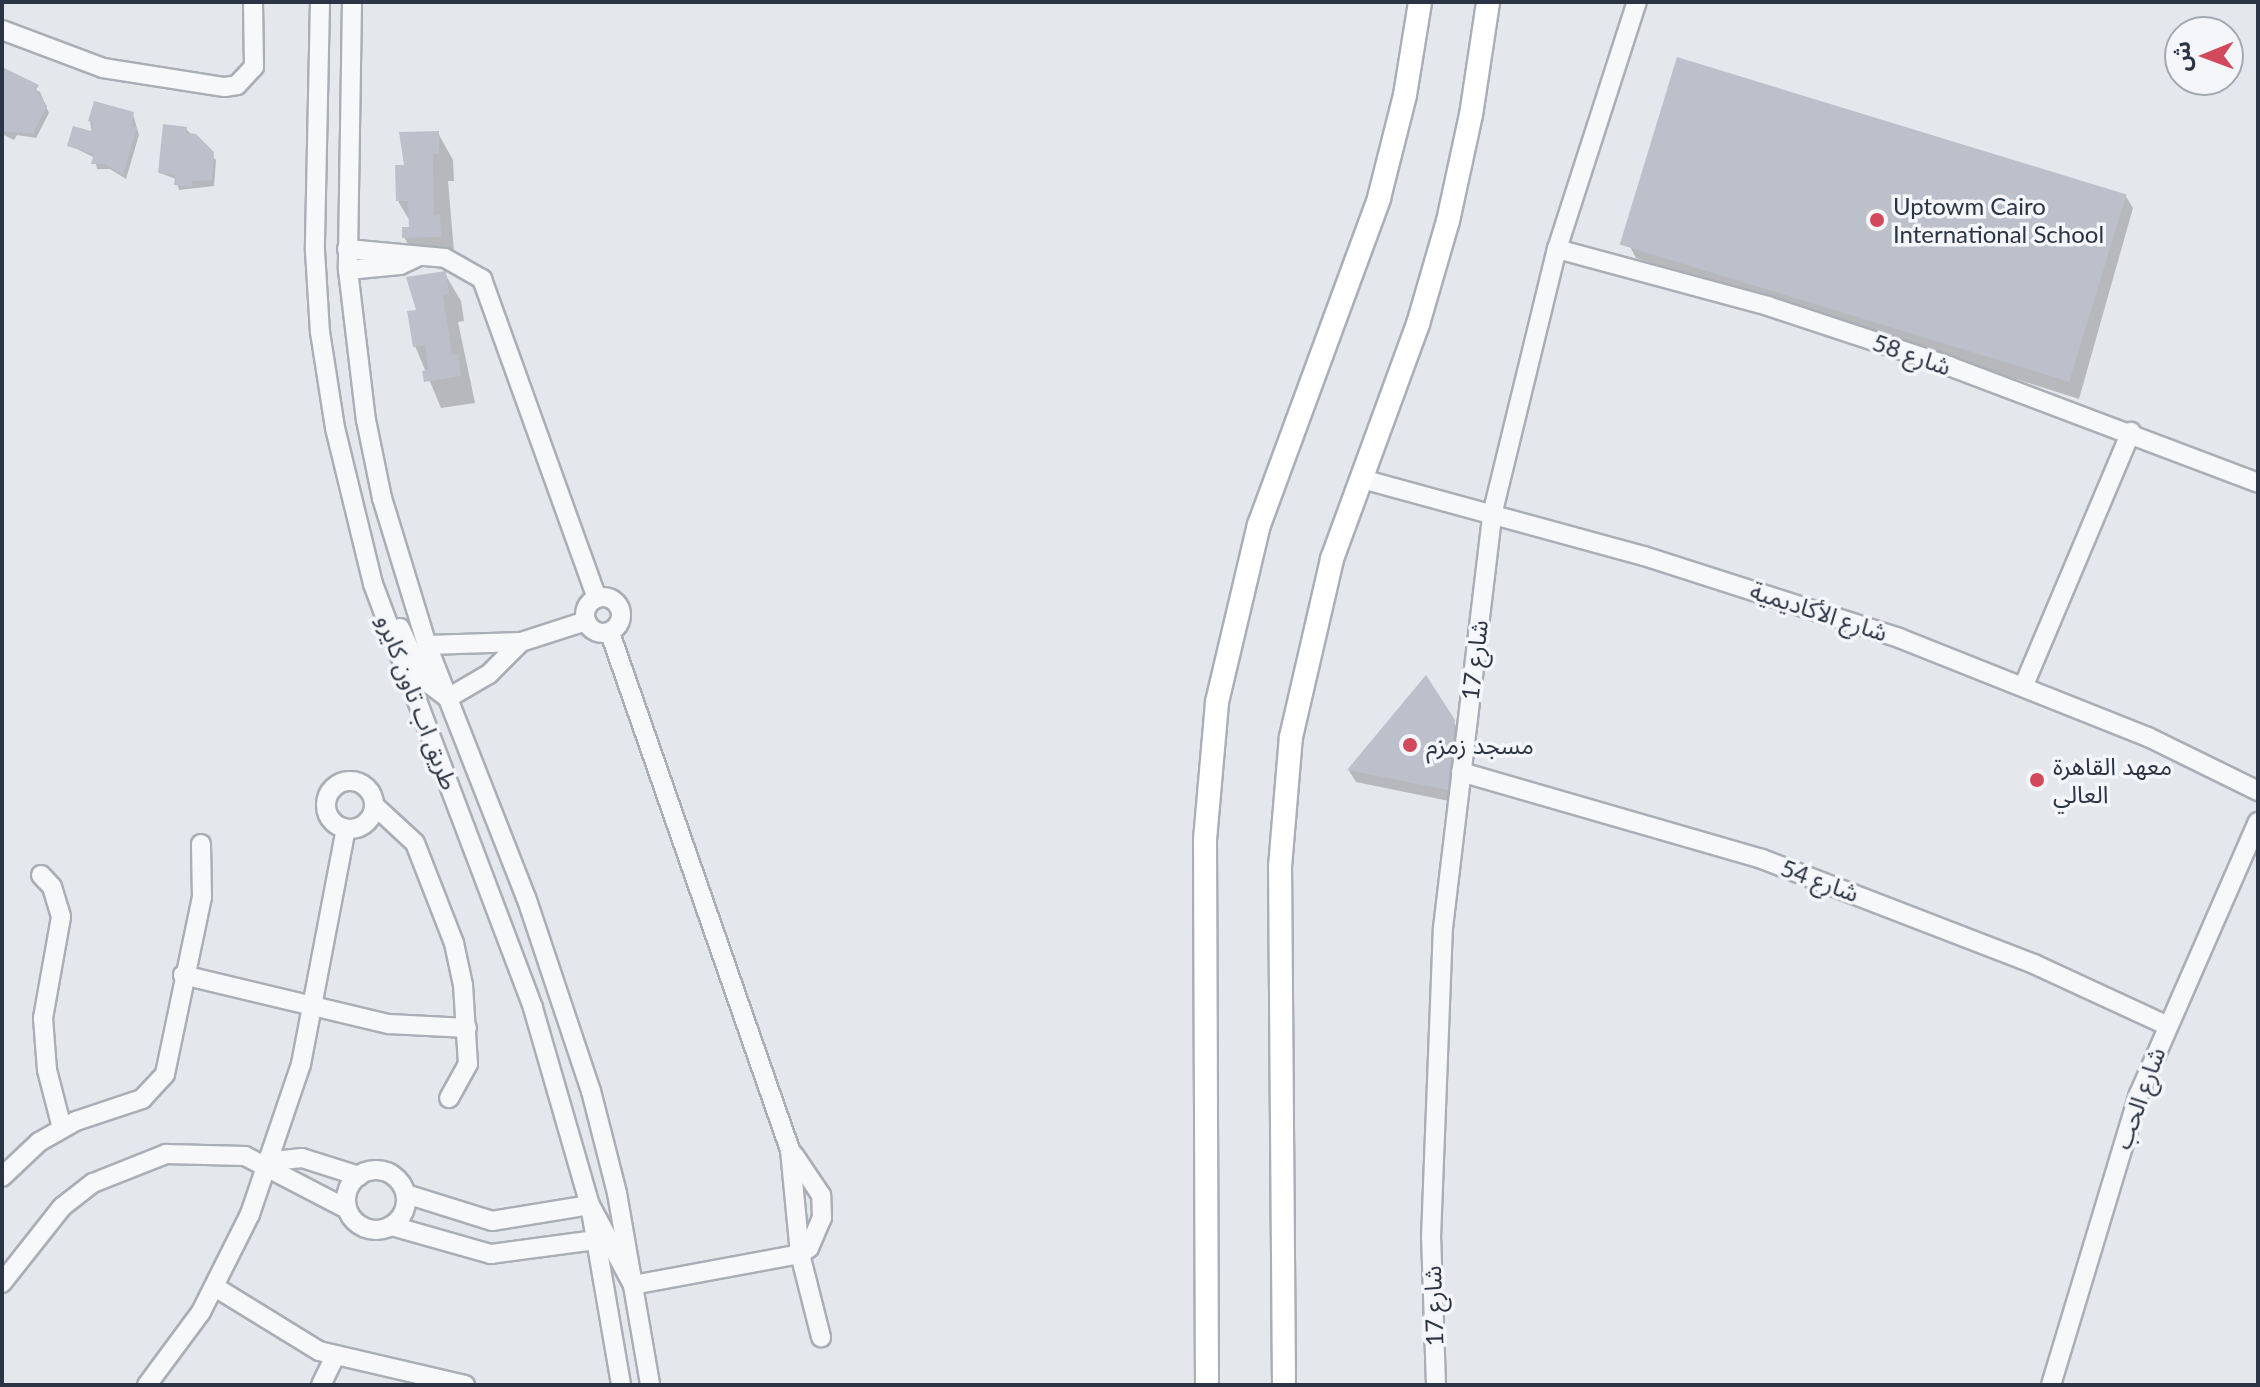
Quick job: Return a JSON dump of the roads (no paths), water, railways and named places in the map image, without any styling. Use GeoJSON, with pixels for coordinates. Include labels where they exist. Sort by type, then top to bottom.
{"type":"FeatureCollection","features":[{"type":"Feature","properties":{"kind":"main road"},"geometry":{"type":"LineString","coordinates":[[1207,1385],[1205,840],[1217,702],[1259,525],[1379,198],[1405,95],[1420,2]]}},
{"type":"Feature","properties":{"kind":"main road"},"geometry":{"type":"LineString","coordinates":[[1284,1385],[1279,896],[1284,794],[1308,647],[1332,559],[1362,479],[1448,221],[1488,2]]}},
{"type":"Feature","properties":{"kind":"street"},"geometry":{"type":"LineString","coordinates":[[2,30],[103,68],[225,87],[237,85],[254,67],[253,2]]}},
{"type":"Feature","properties":{"kind":"street","name":"طريق اب تاون كايرو"},"geometry":{"type":"LineString","coordinates":[[320,2],[317,72],[320,332],[335,428],[373,584],[501,911],[590,1205],[621,1385]]}},
{"type":"Feature","properties":{"kind":"street","name":"طريق اب تاون كايرو"},"geometry":{"type":"LineString","coordinates":[[352,2],[347,249],[371,446],[427,645],[567,1016],[617,1193],[650,1385]]}},
{"type":"Feature","properties":{"kind":"street","name":"شارع 17"},"geometry":{"type":"LineString","coordinates":[[1436,1385],[1431,1238],[1434,1073],[1461,772],[1492,515],[1557,249],[1637,2]]}},
{"type":"Feature","properties":{"kind":"street"},"geometry":{"type":"LineString","coordinates":[[317,72],[350,74]]}},
{"type":"Feature","properties":{"kind":"street"},"geometry":{"type":"LineString","coordinates":[[347,249],[398,250],[445,258],[482,279],[597,598]]}},
{"type":"Feature","properties":{"kind":"street","name":"شارع 58"},"geometry":{"type":"LineString","coordinates":[[1557,249],[1768,306],[2131,432],[2258,483]]}},
{"type":"Feature","properties":{"kind":"street"},"geometry":{"type":"LineString","coordinates":[[348,270],[400,265],[419,256]]}},
{"type":"Feature","properties":{"kind":"street"},"geometry":{"type":"LineString","coordinates":[[2024,685],[2131,432]]}},
{"type":"Feature","properties":{"kind":"street","name":"شارع الأكاديمية"},"geometry":{"type":"LineString","coordinates":[[1362,479],[1772,594],[2024,685],[2258,791]]}},
{"type":"Feature","properties":{"kind":"street"},"geometry":{"type":"LineString","coordinates":[[373,584],[424,680],[448,698],[489,674],[521,642]]}},
{"type":"Feature","properties":{"kind":"street"},"geometry":{"type":"LineString","coordinates":[[597,598],[611,598],[621,609],[620,624],[610,633],[595,632],[586,621],[587,607],[597,598]]}},
{"type":"Feature","properties":{"kind":"street"},"geometry":{"type":"LineString","coordinates":[[427,645],[521,642],[586,621]]}},
{"type":"Feature","properties":{"kind":"street"},"geometry":{"type":"LineString","coordinates":[[2,1283],[62,1207],[128,1165],[206,1151],[264,1162],[302,1158],[359,1176],[387,1172],[406,1194],[492,1221],[590,1205],[633,1285],[800,1254],[817,1233],[821,1195],[790,1150],[610,633]]}},
{"type":"Feature","properties":{"kind":"street","name":"شارع 54"},"geometry":{"type":"LineString","coordinates":[[1461,772],[1623,815],[1775,864],[2034,964],[2166,1025]]}},
{"type":"Feature","properties":{"kind":"street"},"geometry":{"type":"LineString","coordinates":[[375,806],[362,827],[346,829],[332,821],[326,805],[339,784],[363,784],[375,806],[404,828],[424,859],[459,964],[467,1028],[465,1077],[449,1098]]}},
{"type":"Feature","properties":{"kind":"street","name":"شارع الحب"},"geometry":{"type":"LineString","coordinates":[[2051,1385],[2115,1164],[2166,1025],[2258,822]]}},
{"type":"Feature","properties":{"kind":"street"},"geometry":{"type":"LineString","coordinates":[[147,1385],[186,1336],[215,1287],[250,1214],[264,1162],[301,1064],[346,829]]}},
{"type":"Feature","properties":{"kind":"street"},"geometry":{"type":"LineString","coordinates":[[2,1177],[62,1128],[126,1106],[155,1088],[172,1059],[183,975],[202,897],[201,844]]}},
{"type":"Feature","properties":{"kind":"street"},"geometry":{"type":"LineString","coordinates":[[41,875],[52,887],[61,917],[43,1018],[47,1070],[62,1128]]}},
{"type":"Feature","properties":{"kind":"street"},"geometry":{"type":"LineString","coordinates":[[183,975],[313,1010],[415,1028],[467,1028]]}},
{"type":"Feature","properties":{"kind":"street"},"geometry":{"type":"LineString","coordinates":[[264,1162],[293,1184],[347,1209],[362,1227],[377,1231],[392,1226],[404,1212],[406,1194]]}},
{"type":"Feature","properties":{"kind":"street"},"geometry":{"type":"LineString","coordinates":[[347,1209],[349,1187],[359,1176]]}},
{"type":"Feature","properties":{"kind":"street"},"geometry":{"type":"LineString","coordinates":[[392,1226],[491,1254],[596,1240]]}},
{"type":"Feature","properties":{"kind":"street"},"geometry":{"type":"LineString","coordinates":[[800,1254],[821,1337]]}},
{"type":"Feature","properties":{"kind":"street"},"geometry":{"type":"LineString","coordinates":[[215,1287],[303,1344],[335,1356],[465,1385]]}},
{"type":"Feature","properties":{"kind":"street"},"geometry":{"type":"LineString","coordinates":[[321,1385],[335,1356]]}},
{"type":"Feature","properties":{"kind":"place","name":"Uptowm Cairo International School"},"geometry":{"type":"Point","coordinates":[1877,220]}},
{"type":"Feature","properties":{"kind":"place","name":"مسجد زمزم"},"geometry":{"type":"Point","coordinates":[1410,745]}},
{"type":"Feature","properties":{"kind":"place","name":"معهد القاهرة العالي"},"geometry":{"type":"Point","coordinates":[2037,780]}}]}
